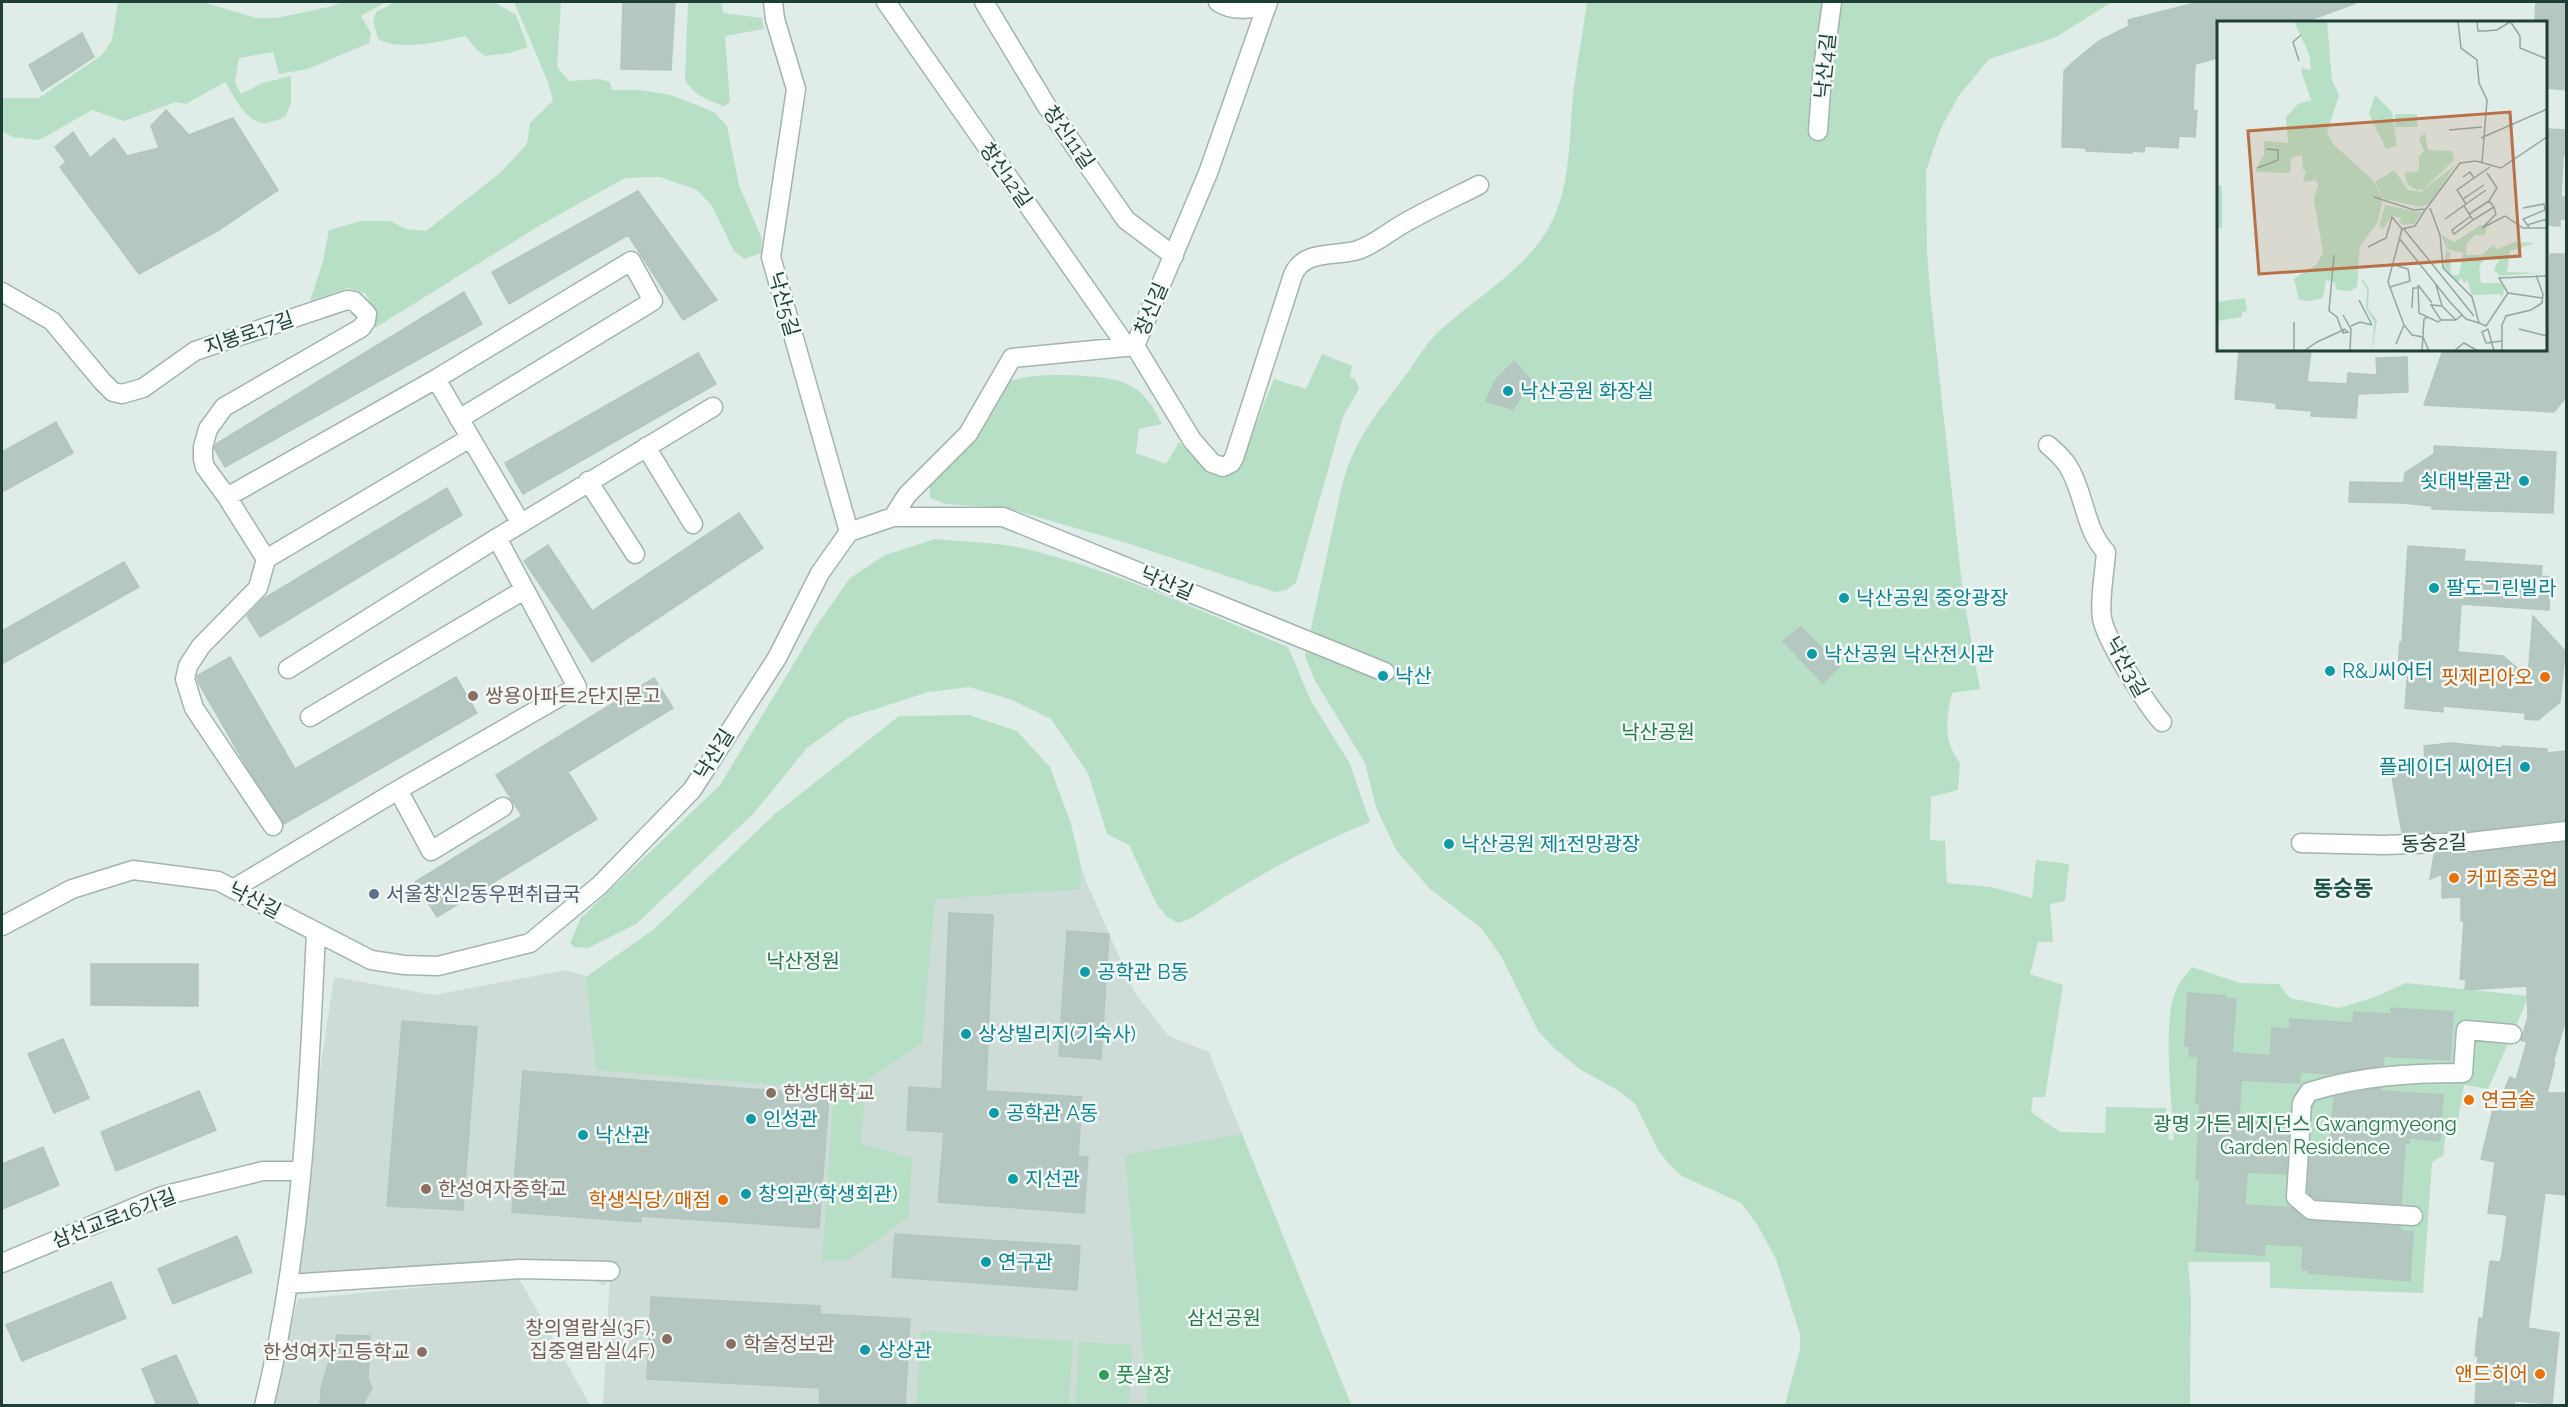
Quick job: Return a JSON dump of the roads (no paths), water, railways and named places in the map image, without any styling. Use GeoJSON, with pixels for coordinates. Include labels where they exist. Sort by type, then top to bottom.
{"type":"FeatureCollection","features":[{"type":"Feature","properties":{"kind":"street","name":"낙산5길"},"geometry":{"type":"LineString","coordinates":[[773,2],[775,19],[796,89],[771,257],[849,532]]}},
{"type":"Feature","properties":{"kind":"street","name":"창신12길"},"geometry":{"type":"LineString","coordinates":[[886,2],[1131,347],[1192,440],[1212,463],[1228,465],[1234,458],[1293,275],[1299,265],[1318,256],[1368,246],[1398,226],[1479,185]]}},
{"type":"Feature","properties":{"kind":"street","name":"창신11길"},"geometry":{"type":"LineString","coordinates":[[984,2],[1046,105],[1126,220],[1174,256]]}},
{"type":"Feature","properties":{"kind":"street"},"geometry":{"type":"LineString","coordinates":[[1218,2],[1231,8],[1242,9],[1268,4]]}},
{"type":"Feature","properties":{"kind":"street","name":"낙산4길"},"geometry":{"type":"LineString","coordinates":[[1818,131],[1822,76],[1832,2]]}},
{"type":"Feature","properties":{"kind":"street","name":"창신길"},"geometry":{"type":"LineString","coordinates":[[893,518],[907,495],[968,434],[1012,358],[1131,347],[1174,256],[1208,173],[1268,4]]}},
{"type":"Feature","properties":{"kind":"street"},"geometry":{"type":"LineString","coordinates":[[266,559],[227,497],[436,379],[631,261],[652,301],[459,419]]}},
{"type":"Feature","properties":{"kind":"street","name":"지봉로17길"},"geometry":{"type":"LineString","coordinates":[[2,291],[51,321],[102,381],[114,392],[122,394],[142,388],[195,351],[347,300],[362,306],[367,314],[366,321],[361,328],[224,408],[208,429],[203,447],[205,467],[227,497]]}},
{"type":"Feature","properties":{"kind":"street"},"geometry":{"type":"LineString","coordinates":[[436,379],[520,522]]}},
{"type":"Feature","properties":{"kind":"street"},"geometry":{"type":"LineString","coordinates":[[288,669],[520,522],[713,407]]}},
{"type":"Feature","properties":{"kind":"street"},"geometry":{"type":"LineString","coordinates":[[273,826],[194,708],[185,680],[188,666],[201,646],[258,588],[266,559],[470,438]]}},
{"type":"Feature","properties":{"kind":"street","name":"낙산3길"},"geometry":{"type":"LineString","coordinates":[[2048,445],[2067,464],[2096,541],[2106,552],[2102,618],[2112,645],[2149,707],[2162,722]]}},
{"type":"Feature","properties":{"kind":"street"},"geometry":{"type":"LineString","coordinates":[[646,447],[693,524]]}},
{"type":"Feature","properties":{"kind":"street"},"geometry":{"type":"LineString","coordinates":[[588,481],[635,554]]}},
{"type":"Feature","properties":{"kind":"street","name":"낙산길"},"geometry":{"type":"LineString","coordinates":[[2,926],[72,889],[133,870],[218,881],[371,960],[404,965],[438,966],[530,943],[600,885],[692,790],[777,658],[820,573],[849,532],[893,518],[1003,517],[1385,672]]}},
{"type":"Feature","properties":{"kind":"street"},"geometry":{"type":"LineString","coordinates":[[233,889],[398,790],[577,687],[496,538]]}},
{"type":"Feature","properties":{"kind":"street"},"geometry":{"type":"LineString","coordinates":[[310,717],[524,590]]}},
{"type":"Feature","properties":{"kind":"street"},"geometry":{"type":"LineString","coordinates":[[398,790],[430,851],[503,807]]}},
{"type":"Feature","properties":{"kind":"street","name":"동숭2길"},"geometry":{"type":"LineString","coordinates":[[2301,843],[2384,845],[2470,842],[2566,831]]}},
{"type":"Feature","properties":{"kind":"street"},"geometry":{"type":"LineString","coordinates":[[264,1406],[288,1284],[310,1083],[316,932]]}},
{"type":"Feature","properties":{"kind":"street"},"geometry":{"type":"LineString","coordinates":[[2413,1215],[2311,1210],[2296,1197],[2302,1103],[2308,1092],[2342,1081],[2398,1073],[2463,1073],[2466,1030],[2512,1034]]}},
{"type":"Feature","properties":{"kind":"street","name":"삼선교로16가길"},"geometry":{"type":"LineString","coordinates":[[2,1263],[162,1196],[263,1171],[300,1171]]}},
{"type":"Feature","properties":{"kind":"street"},"geometry":{"type":"LineString","coordinates":[[288,1284],[520,1269],[610,1271]]}},
{"type":"Feature","properties":{"kind":"place","name":"낙산공원 화장실"},"geometry":{"type":"Point","coordinates":[1508,391]}},
{"type":"Feature","properties":{"kind":"place","name":"쇳대박물관"},"geometry":{"type":"Point","coordinates":[2524,481]}},
{"type":"Feature","properties":{"kind":"place","name":"팔도그린빌라"},"geometry":{"type":"Point","coordinates":[2434,588]}},
{"type":"Feature","properties":{"kind":"place","name":"낙산공원 중앙광장"},"geometry":{"type":"Point","coordinates":[1844,598]}},
{"type":"Feature","properties":{"kind":"place","name":"낙산공원 낙산전시관"},"geometry":{"type":"Point","coordinates":[1812,654]}},
{"type":"Feature","properties":{"kind":"place","name":"R&J씨어터"},"geometry":{"type":"Point","coordinates":[2330,671]}},
{"type":"Feature","properties":{"kind":"place","name":"낙산"},"geometry":{"type":"Point","coordinates":[1383,676]}},
{"type":"Feature","properties":{"kind":"place","name":"핏제리아오"},"geometry":{"type":"Point","coordinates":[2545,677]}},
{"type":"Feature","properties":{"kind":"place","name":"쌍용아파트2단지문고"},"geometry":{"type":"Point","coordinates":[473,696]}},
{"type":"Feature","properties":{"kind":"place","name":"플레이더 씨어터"},"geometry":{"type":"Point","coordinates":[2525,767]}},
{"type":"Feature","properties":{"kind":"place","name":"낙산공원 제1전망광장"},"geometry":{"type":"Point","coordinates":[1449,844]}},
{"type":"Feature","properties":{"kind":"place","name":"커피중공업"},"geometry":{"type":"Point","coordinates":[2454,878]}},
{"type":"Feature","properties":{"kind":"place","name":"서울창신2동우편취급국"},"geometry":{"type":"Point","coordinates":[374,894]}},
{"type":"Feature","properties":{"kind":"place","name":"공학관 B동"},"geometry":{"type":"Point","coordinates":[1085,972]}},
{"type":"Feature","properties":{"kind":"place","name":"상상빌리지(기숙사)"},"geometry":{"type":"Point","coordinates":[966,1034]}},
{"type":"Feature","properties":{"kind":"place","name":"한성대학교"},"geometry":{"type":"Point","coordinates":[771,1093]}},
{"type":"Feature","properties":{"kind":"place","name":"연금술"},"geometry":{"type":"Point","coordinates":[2469,1100]}},
{"type":"Feature","properties":{"kind":"place","name":"공학관 A동"},"geometry":{"type":"Point","coordinates":[994,1113]}},
{"type":"Feature","properties":{"kind":"place","name":"인성관"},"geometry":{"type":"Point","coordinates":[751,1119]}},
{"type":"Feature","properties":{"kind":"place","name":"낙산관"},"geometry":{"type":"Point","coordinates":[583,1135]}},
{"type":"Feature","properties":{"kind":"place","name":"지선관"},"geometry":{"type":"Point","coordinates":[1013,1179]}},
{"type":"Feature","properties":{"kind":"place","name":"한성여자중학교"},"geometry":{"type":"Point","coordinates":[426,1189]}},
{"type":"Feature","properties":{"kind":"place","name":"창의관(학생회관)"},"geometry":{"type":"Point","coordinates":[746,1194]}},
{"type":"Feature","properties":{"kind":"place","name":"학생식당/매점"},"geometry":{"type":"Point","coordinates":[723,1200]}},
{"type":"Feature","properties":{"kind":"place","name":"연구관"},"geometry":{"type":"Point","coordinates":[986,1262]}},
{"type":"Feature","properties":{"kind":"place","name":"창의열람실(3F), 집중열람실(4F)"},"geometry":{"type":"Point","coordinates":[667,1339]}},
{"type":"Feature","properties":{"kind":"place","name":"학술정보관"},"geometry":{"type":"Point","coordinates":[731,1344]}},
{"type":"Feature","properties":{"kind":"place","name":"상상관"},"geometry":{"type":"Point","coordinates":[865,1350]}},
{"type":"Feature","properties":{"kind":"place","name":"한성여자고등학교"},"geometry":{"type":"Point","coordinates":[422,1352]}},
{"type":"Feature","properties":{"kind":"place","name":"앤드히어"},"geometry":{"type":"Point","coordinates":[2540,1374]}},
{"type":"Feature","properties":{"kind":"place","name":"풋살장"},"geometry":{"type":"Point","coordinates":[1104,1375]}},
{"type":"Feature","properties":{"kind":"district","name":"동숭동"},"geometry":{"type":"Point","coordinates":[2343,888]}},
{"type":"Feature","properties":{"kind":"park label","name":"낙산공원"},"geometry":{"type":"Point","coordinates":[1658,732]}},
{"type":"Feature","properties":{"kind":"park label","name":"낙산정원"},"geometry":{"type":"Point","coordinates":[803,961]}},
{"type":"Feature","properties":{"kind":"park label","name":"광명 가든 레지던스 Gwangmyeong Garden Residence"},"geometry":{"type":"Point","coordinates":[2305,1136]}},
{"type":"Feature","properties":{"kind":"park label","name":"삼선공원"},"geometry":{"type":"Point","coordinates":[1224,1318]}}]}
